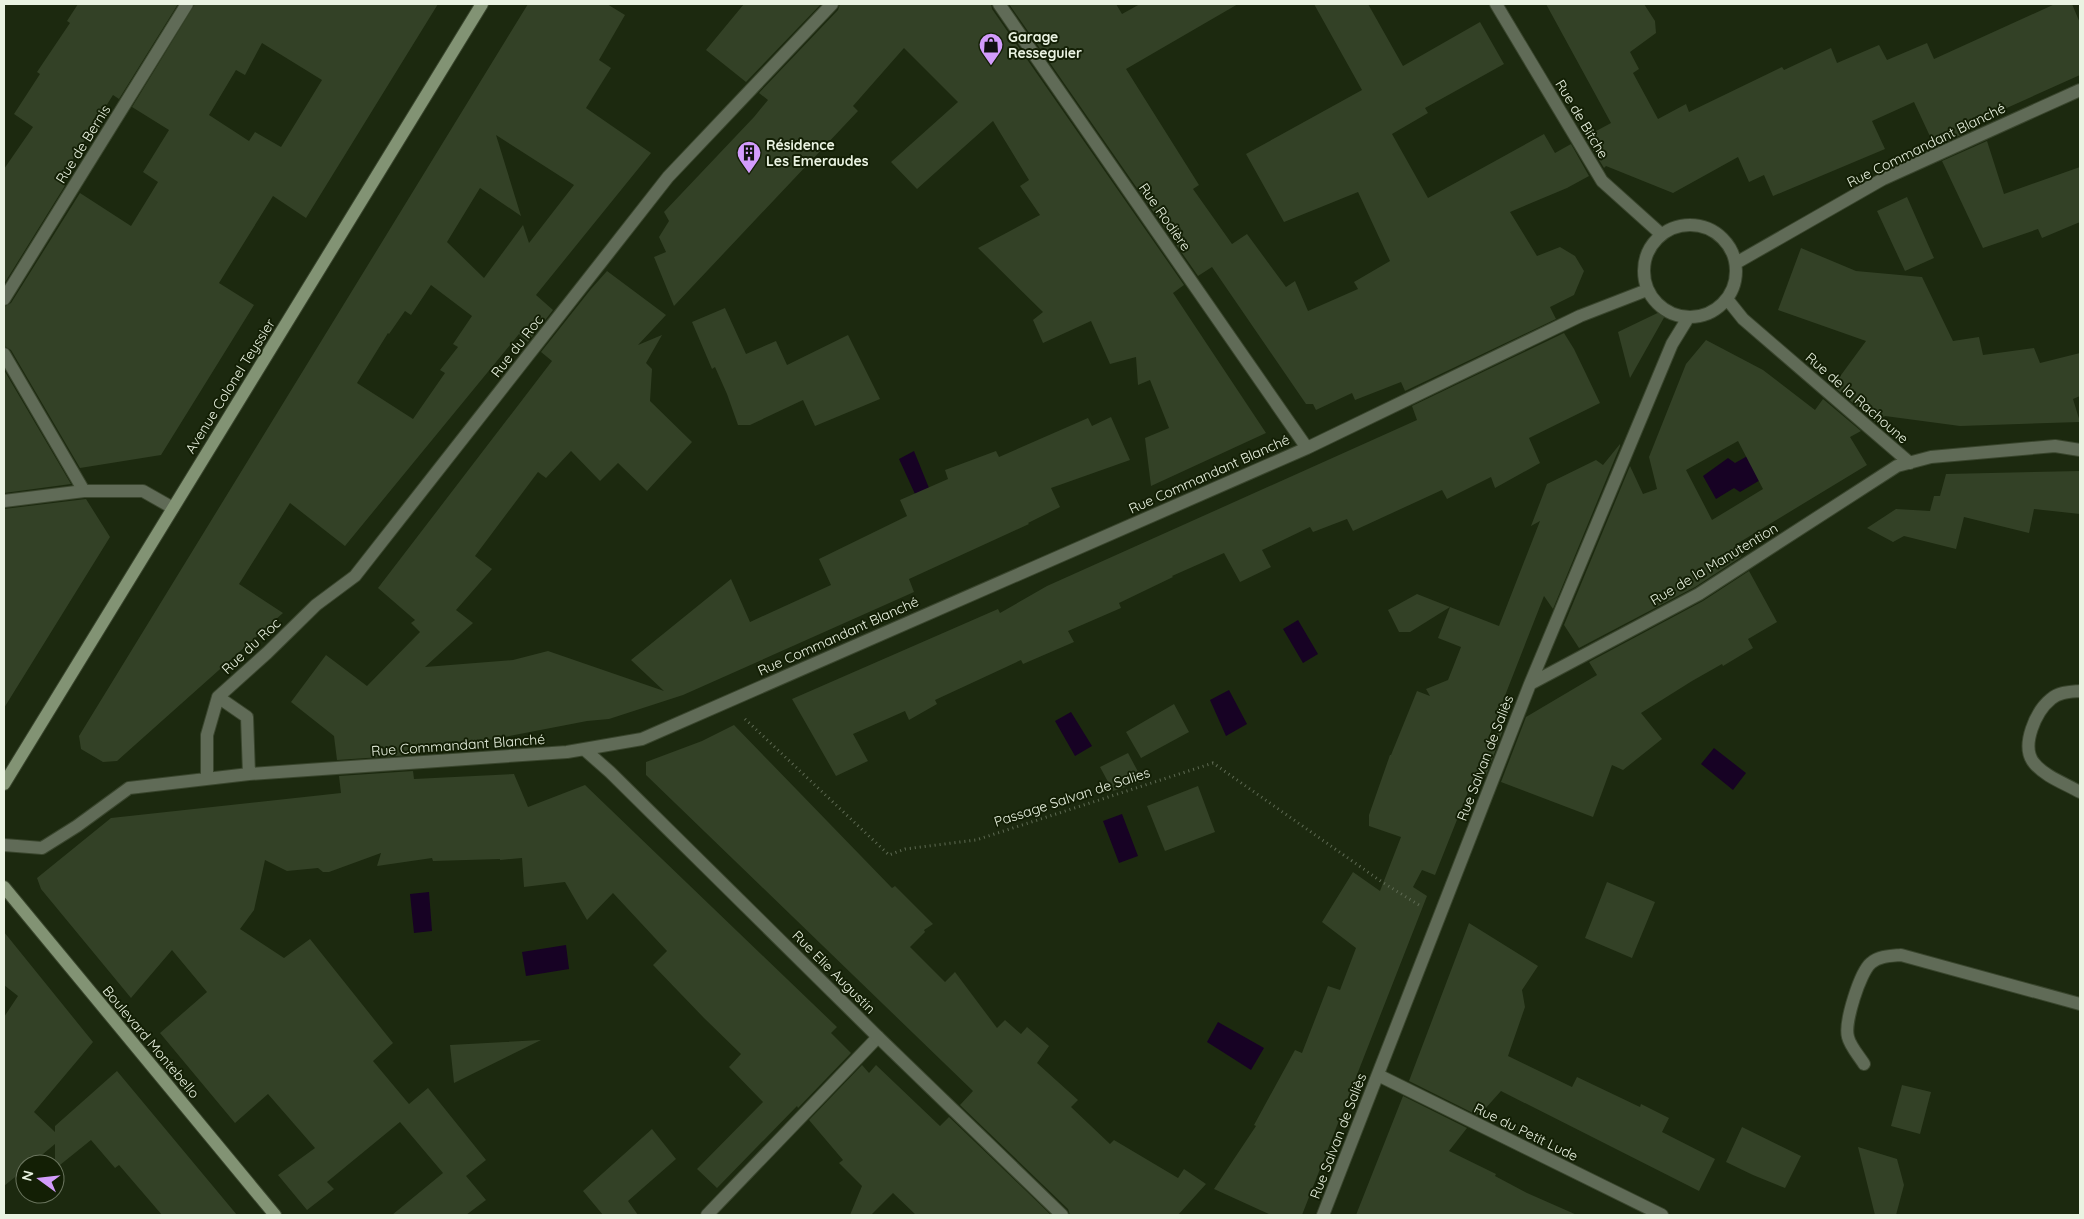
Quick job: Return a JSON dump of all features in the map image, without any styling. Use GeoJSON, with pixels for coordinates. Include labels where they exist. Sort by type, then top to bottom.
{"type":"FeatureCollection","features":[{"type":"Feature","properties":{"kind":"main road","name":"Avenue Colonel Teyssier"},"geometry":{"type":"LineString","coordinates":[[4,784],[482,4]]}},
{"type":"Feature","properties":{"kind":"main road","name":"Boulevard Montebello"},"geometry":{"type":"LineString","coordinates":[[4,887],[275,1215]]}},
{"type":"Feature","properties":{"kind":"street","name":"Rue de Bernis"},"geometry":{"type":"LineString","coordinates":[[4,300],[187,4]]}},
{"type":"Feature","properties":{"kind":"street","name":"Rue du Roc"},"geometry":{"type":"LineString","coordinates":[[218,697],[267,653],[316,604],[355,576],[668,177],[832,4]]}},
{"type":"Feature","properties":{"kind":"street","name":"Rue Rodière"},"geometry":{"type":"LineString","coordinates":[[999,4],[1307,448]]}},
{"type":"Feature","properties":{"kind":"street","name":"Rue de Bitche"},"geometry":{"type":"LineString","coordinates":[[1496,4],[1602,181],[1661,234]]}},
{"type":"Feature","properties":{"kind":"street","name":"Rue Commandant Blanché"},"geometry":{"type":"LineString","coordinates":[[1736,264],[1883,179],[2080,90]]}},
{"type":"Feature","properties":{"kind":"street"},"geometry":{"type":"LineString","coordinates":[[1691,224],[1707,227],[1720,236],[1730,248],[1736,264],[1733,288],[1727,298],[1716,309],[1703,316],[1688,318],[1675,316],[1663,310],[1647,290],[1643,275],[1644,259],[1650,246],[1661,234],[1675,226],[1691,224]]}},
{"type":"Feature","properties":{"kind":"street","name":"Rue Commandant Blanché"},"geometry":{"type":"LineString","coordinates":[[4,845],[42,848],[128,788],[249,774],[585,750],[642,739],[1307,448],[1580,316],[1647,290]]}},
{"type":"Feature","properties":{"kind":"street","name":"Rue de la Rachoune"},"geometry":{"type":"LineString","coordinates":[[1727,298],[1743,319],[1910,463],[1931,457],[2055,446],[2080,450]]}},
{"type":"Feature","properties":{"kind":"street","name":"Rue Salvan de Saliès"},"geometry":{"type":"LineString","coordinates":[[1323,1215],[1530,684],[1672,344],[1688,318]]}},
{"type":"Feature","properties":{"kind":"street"},"geometry":{"type":"LineString","coordinates":[[4,354],[84,491]]}},
{"type":"Feature","properties":{"kind":"street","name":"Rue de la Manutention"},"geometry":{"type":"LineString","coordinates":[[1530,684],[1698,594],[1897,466],[1910,463]]}},
{"type":"Feature","properties":{"kind":"street"},"geometry":{"type":"LineString","coordinates":[[4,501],[84,491],[143,491],[172,508]]}},
{"type":"Feature","properties":{"kind":"street"},"geometry":{"type":"LineString","coordinates":[[2080,691],[2060,694],[2049,700],[2033,725],[2028,741],[2029,752],[2034,762],[2045,772],[2080,792]]}},
{"type":"Feature","properties":{"kind":"street"},"geometry":{"type":"LineString","coordinates":[[207,778],[207,735],[218,697],[247,717],[249,774]]}},
{"type":"Feature","properties":{"kind":"street","name":"Rue Elie Augustin"},"geometry":{"type":"LineString","coordinates":[[585,750],[610,772],[878,1037],[1062,1215]]}},
{"type":"Feature","properties":{"kind":"street"},"geometry":{"type":"LineString","coordinates":[[1864,1064],[1848,1038],[1847,1026],[1860,978],[1869,964],[1882,957],[1901,955],[2080,1004]]}},
{"type":"Feature","properties":{"kind":"street"},"geometry":{"type":"LineString","coordinates":[[707,1215],[878,1037]]}},
{"type":"Feature","properties":{"kind":"street","name":"Rue du Petit Lude"},"geometry":{"type":"LineString","coordinates":[[1378,1075],[1662,1215]]}},
{"type":"Feature","properties":{"kind":"path","name":"Passage Salvan de Salies"},"geometry":{"type":"LineString","coordinates":[[726,701],[889,855],[906,849],[976,840],[1213,764],[1382,882],[1408,899],[1440,915]]}},
{"type":"Feature","properties":{"kind":"shaded area"},"geometry":{"type":"Polygon","coordinates":[[[914,451],[929,488],[915,494],[899,459],[914,451]]]}},
{"type":"Feature","properties":{"kind":"shaded area"},"geometry":{"type":"Polygon","coordinates":[[[1751,454],[1767,476],[1740,492],[1734,488],[1716,499],[1703,476],[1728,458],[1735,463],[1751,454]]]}},
{"type":"Feature","properties":{"kind":"shaded area"},"geometry":{"type":"Polygon","coordinates":[[[1298,620],[1318,654],[1303,663],[1283,629],[1298,620]]]}},
{"type":"Feature","properties":{"kind":"shaded area"},"geometry":{"type":"Polygon","coordinates":[[[1229,690],[1247,724],[1226,736],[1210,700],[1229,690]]]}},
{"type":"Feature","properties":{"kind":"shaded area"},"geometry":{"type":"Polygon","coordinates":[[[1071,712],[1092,746],[1075,756],[1055,721],[1071,712]]]}},
{"type":"Feature","properties":{"kind":"shaded area"},"geometry":{"type":"Polygon","coordinates":[[[1714,748],[1746,773],[1733,790],[1701,764],[1714,748]]]}},
{"type":"Feature","properties":{"kind":"shaded area"},"geometry":{"type":"Polygon","coordinates":[[[1122,814],[1138,856],[1119,863],[1103,821],[1122,814]]]}},
{"type":"Feature","properties":{"kind":"shaded area"},"geometry":{"type":"Polygon","coordinates":[[[429,892],[432,931],[414,933],[410,894],[429,892]]]}},
{"type":"Feature","properties":{"kind":"shaded area"},"geometry":{"type":"Polygon","coordinates":[[[566,945],[569,969],[526,976],[522,952],[566,945]]]}},
{"type":"Feature","properties":{"kind":"shaded area"},"geometry":{"type":"Polygon","coordinates":[[[1218,1022],[1264,1048],[1251,1070],[1207,1042],[1218,1022]]]}},
{"type":"Feature","properties":{"kind":"building"},"geometry":{"type":"Polygon","coordinates":[[[78,4],[178,4],[119,99],[113,95],[76,154],[60,180],[66,184],[4,284],[4,169],[33,127],[14,114],[40,74],[37,72],[70,23],[67,21],[78,4]]]}},
{"type":"Feature","properties":{"kind":"building"},"geometry":{"type":"Polygon","coordinates":[[[195,4],[438,4],[306,218],[273,196],[219,283],[254,305],[161,455],[80,468],[11,350],[4,346],[4,307],[11,303],[80,193],[131,226],[158,182],[143,172],[169,130],[132,107],[195,4]],[[262,43],[245,75],[236,70],[209,115],[249,141],[255,132],[281,147],[322,80],[262,43]]]}},
{"type":"Feature","properties":{"kind":"building"},"geometry":{"type":"Polygon","coordinates":[[[528,4],[607,4],[625,15],[599,60],[611,68],[586,108],[651,153],[536,295],[553,310],[528,342],[519,334],[345,546],[290,503],[239,584],[283,613],[117,761],[103,762],[81,749],[79,736],[528,4]],[[496,135],[521,216],[480,188],[447,242],[484,278],[523,225],[529,243],[574,185],[496,135]],[[431,285],[411,315],[405,311],[388,333],[357,383],[413,419],[445,373],[440,370],[458,347],[453,344],[472,316],[431,285]]]}},
{"type":"Feature","properties":{"kind":"building"},"geometry":{"type":"Polygon","coordinates":[[[744,4],[821,4],[746,82],[706,50],[744,4]]]}},
{"type":"Feature","properties":{"kind":"building"},"geometry":{"type":"Polygon","coordinates":[[[840,4],[991,4],[992,9],[1184,285],[1173,293],[1266,433],[1151,486],[1145,438],[1169,428],[1150,380],[1138,385],[1136,357],[1110,364],[1091,321],[1043,343],[1033,320],[1043,312],[978,248],[1040,215],[1020,186],[1029,180],[993,121],[917,189],[891,162],[958,102],[904,48],[853,106],[858,111],[674,306],[654,257],[666,252],[659,237],[669,221],[664,212],[754,117],[768,100],[759,93],[838,10],[840,4]]]}},
{"type":"Feature","properties":{"kind":"building"},"geometry":{"type":"Polygon","coordinates":[[[1009,4],[1116,4],[1122,14],[1140,4],[1238,4],[1126,69],[1199,185],[1193,189],[1232,244],[1247,234],[1286,287],[1295,281],[1308,311],[1358,289],[1354,282],[1390,261],[1358,192],[1284,222],[1246,154],[1362,90],[1314,4],[1368,4],[1403,66],[1480,22],[1504,64],[1425,108],[1428,113],[1392,134],[1428,198],[1544,134],[1555,153],[1571,144],[1589,176],[1567,188],[1510,212],[1537,256],[1560,247],[1575,256],[1584,271],[1574,295],[1550,307],[1556,319],[1405,391],[1401,382],[1355,400],[1352,393],[1316,410],[1313,404],[1306,404],[1212,267],[1198,276],[1009,4]]]}},
{"type":"Feature","properties":{"kind":"building"},"geometry":{"type":"Polygon","coordinates":[[[1546,4],[1644,4],[1655,21],[1656,33],[1630,52],[1639,69],[1633,73],[1658,119],[1686,104],[1689,112],[1782,67],[1784,70],[1831,48],[1837,63],[1879,45],[1887,60],[1927,43],[1934,59],[2055,4],[2072,4],[2080,23],[2080,75],[1980,120],[1982,125],[1935,147],[1914,102],[1872,121],[1885,149],[1773,196],[1764,175],[1749,182],[1738,157],[1673,193],[1606,166],[1604,168],[1585,137],[1611,123],[1546,4]]]}},
{"type":"Feature","properties":{"kind":"building"},"geometry":{"type":"Polygon","coordinates":[[[1987,141],[2004,194],[2080,167],[2080,222],[2042,238],[2038,229],[1983,248],[1942,161],[1987,141]]]}},
{"type":"Feature","properties":{"kind":"building"},"geometry":{"type":"Polygon","coordinates":[[[1907,197],[1934,258],[1905,271],[1877,211],[1907,197]]]}},
{"type":"Feature","properties":{"kind":"building"},"geometry":{"type":"Polygon","coordinates":[[[1801,248],[1856,271],[1922,277],[1953,341],[1979,337],[1983,355],[2034,348],[2040,363],[2080,353],[2080,396],[2073,399],[2080,422],[1960,426],[1885,416],[1875,422],[1833,386],[1866,341],[1778,310],[1801,248]]]}},
{"type":"Feature","properties":{"kind":"building"},"geometry":{"type":"Polygon","coordinates":[[[607,271],[666,315],[638,345],[662,335],[646,363],[652,369],[650,401],[692,442],[647,491],[618,463],[600,481],[571,451],[546,478],[538,472],[475,556],[492,569],[456,610],[473,623],[425,667],[513,660],[548,651],[664,691],[631,660],[731,579],[750,622],[831,585],[819,559],[907,516],[900,500],[948,479],[945,470],[996,451],[999,457],[1088,418],[1092,426],[1111,417],[1130,460],[1051,488],[1060,507],[1029,524],[909,579],[914,592],[683,695],[609,719],[587,721],[411,755],[337,760],[334,736],[291,702],[326,655],[367,686],[420,632],[411,623],[415,620],[378,588],[552,361],[541,352],[607,271]]]}},
{"type":"Feature","properties":{"kind":"building"},"geometry":{"type":"Polygon","coordinates":[[[1670,307],[1630,378],[1618,332],[1670,307]]]}},
{"type":"Feature","properties":{"kind":"building"},"geometry":{"type":"Polygon","coordinates":[[[725,308],[746,354],[776,341],[787,365],[848,335],[880,399],[815,426],[803,400],[750,425],[738,425],[715,367],[712,369],[692,322],[725,308]]]}},
{"type":"Feature","properties":{"kind":"building"},"geometry":{"type":"Polygon","coordinates":[[[1564,333],[1574,349],[1600,403],[1529,438],[1540,463],[1495,488],[1491,477],[1447,499],[1442,490],[1353,531],[1347,519],[1313,532],[1310,527],[1262,550],[1271,567],[1240,582],[1224,553],[1172,576],[1119,603],[1121,608],[1068,631],[1074,642],[1023,664],[1021,660],[935,700],[937,704],[909,720],[905,711],[853,734],[868,761],[836,776],[792,699],[998,609],[1000,613],[1047,586],[1417,420],[1412,406],[1564,333]]]}},
{"type":"Feature","properties":{"kind":"building"},"geometry":{"type":"Polygon","coordinates":[[[1706,340],[1763,370],[1815,410],[1823,399],[1861,431],[1850,437],[1867,465],[1735,545],[1741,557],[1695,587],[1579,648],[1564,625],[1630,466],[1643,494],[1657,489],[1649,457],[1686,364],[1706,340]],[[1738,441],[1686,470],[1712,520],[1763,489],[1738,441]]]}},
{"type":"Feature","properties":{"kind":"building"},"geometry":{"type":"Polygon","coordinates":[[[4,370],[71,484],[4,493],[4,370]]]}},
{"type":"Feature","properties":{"kind":"building"},"geometry":{"type":"Polygon","coordinates":[[[1620,444],[1553,609],[1544,596],[1488,739],[1503,730],[1486,776],[1476,772],[1435,875],[1422,870],[1413,887],[1427,896],[1302,1215],[1271,1215],[1214,1189],[1256,1126],[1254,1125],[1295,1050],[1302,1053],[1328,986],[1340,990],[1356,948],[1322,922],[1353,872],[1380,891],[1401,837],[1369,826],[1369,815],[1390,755],[1417,691],[1430,696],[1426,689],[1448,680],[1461,647],[1438,638],[1450,607],[1499,626],[1540,521],[1531,526],[1547,484],[1596,460],[1603,465],[1620,444]]]}},
{"type":"Feature","properties":{"kind":"building"},"geometry":{"type":"Polygon","coordinates":[[[2080,471],[2080,514],[2034,509],[2029,533],[1964,517],[1956,549],[1904,536],[1893,542],[1867,528],[1896,509],[1930,511],[1934,496],[1940,496],[1946,474],[2080,471]]]}},
{"type":"Feature","properties":{"kind":"building"},"geometry":{"type":"Polygon","coordinates":[[[86,499],[110,537],[4,708],[4,509],[86,499]]]}},
{"type":"Feature","properties":{"kind":"building"},"geometry":{"type":"Polygon","coordinates":[[[1749,571],[1777,622],[1748,639],[1753,648],[1723,666],[1722,664],[1692,681],[1641,713],[1662,739],[1623,770],[1612,765],[1593,817],[1501,782],[1526,717],[1597,675],[1589,662],[1703,601],[1749,571]]]}},
{"type":"Feature","properties":{"kind":"building"},"geometry":{"type":"Polygon","coordinates":[[[1417,594],[1450,607],[1410,632],[1399,632],[1388,610],[1417,594]]]}},
{"type":"Feature","properties":{"kind":"building"},"geometry":{"type":"Polygon","coordinates":[[[1174,704],[1189,732],[1141,758],[1126,732],[1174,704]]]}},
{"type":"Feature","properties":{"kind":"building"},"geometry":{"type":"Polygon","coordinates":[[[734,725],[892,888],[895,886],[933,924],[924,930],[925,932],[910,947],[945,982],[955,972],[997,1028],[1005,1020],[1021,1034],[1027,1027],[1049,1046],[1037,1063],[1078,1100],[1071,1107],[1110,1144],[1114,1140],[1178,1178],[1184,1169],[1206,1184],[1178,1215],[1070,1215],[1068,1209],[960,1105],[973,1091],[646,775],[646,762],[702,741],[734,725]]]}},
{"type":"Feature","properties":{"kind":"building"},"geometry":{"type":"Polygon","coordinates":[[[1128,753],[1143,781],[1113,791],[1100,767],[1128,753]]]}},
{"type":"Feature","properties":{"kind":"building"},"geometry":{"type":"Polygon","coordinates":[[[413,771],[414,779],[514,774],[528,807],[585,785],[837,1027],[831,1033],[851,1053],[717,1188],[697,1169],[763,1102],[729,1067],[741,1054],[653,965],[667,951],[613,893],[587,920],[565,882],[524,887],[522,858],[433,861],[432,858],[377,866],[381,853],[329,872],[323,872],[318,868],[287,871],[265,860],[254,910],[240,929],[284,958],[310,939],[393,1043],[373,1061],[409,1104],[428,1088],[486,1160],[466,1176],[486,1200],[466,1215],[392,1215],[443,1173],[400,1122],[327,1182],[334,1189],[307,1210],[278,1175],[315,1148],[268,1094],[235,1123],[160,1033],[207,992],[172,950],[131,998],[41,889],[37,878],[111,818],[341,793],[339,776],[413,771]]]}},
{"type":"Feature","properties":{"kind":"building"},"geometry":{"type":"Polygon","coordinates":[[[1198,786],[1215,832],[1165,851],[1147,806],[1198,786]]]}},
{"type":"Feature","properties":{"kind":"building"},"geometry":{"type":"Polygon","coordinates":[[[1607,882],[1655,902],[1632,958],[1585,938],[1607,882]]]}},
{"type":"Feature","properties":{"kind":"building"},"geometry":{"type":"Polygon","coordinates":[[[1469,923],[1538,966],[1522,990],[1525,1007],[1508,1056],[1572,1087],[1577,1077],[1640,1107],[1641,1104],[1669,1118],[1662,1132],[1715,1159],[1699,1191],[1501,1091],[1484,1110],[1481,1108],[1477,1115],[1409,1081],[1469,923]]]}},
{"type":"Feature","properties":{"kind":"building"},"geometry":{"type":"Polygon","coordinates":[[[4,932],[93,1042],[34,1112],[55,1132],[55,1126],[117,1071],[237,1215],[162,1215],[119,1165],[115,1168],[91,1140],[65,1161],[65,1154],[55,1154],[55,1144],[43,1154],[15,1154],[15,1177],[4,1186],[4,1017],[18,996],[4,985],[4,932]]]}},
{"type":"Feature","properties":{"kind":"building"},"geometry":{"type":"Polygon","coordinates":[[[541,1040],[454,1083],[450,1045],[541,1040]]]}},
{"type":"Feature","properties":{"kind":"building"},"geometry":{"type":"Polygon","coordinates":[[[862,1065],[869,1073],[876,1065],[940,1126],[949,1117],[1051,1215],[916,1215],[893,1193],[871,1215],[850,1215],[862,1186],[839,1163],[843,1160],[809,1120],[862,1065]]]}},
{"type":"Feature","properties":{"kind":"building"},"geometry":{"type":"Polygon","coordinates":[[[1902,1085],[1931,1092],[1920,1134],[1891,1126],[1902,1085]]]}},
{"type":"Feature","properties":{"kind":"building"},"geometry":{"type":"Polygon","coordinates":[[[1403,1096],[1467,1128],[1449,1151],[1496,1174],[1495,1176],[1527,1193],[1577,1215],[1356,1215],[1403,1096]]]}},
{"type":"Feature","properties":{"kind":"building"},"geometry":{"type":"Polygon","coordinates":[[[1742,1127],[1801,1156],[1785,1188],[1726,1162],[1742,1127]]]}},
{"type":"Feature","properties":{"kind":"building"},"geometry":{"type":"Polygon","coordinates":[[[652,1129],[676,1159],[628,1201],[638,1215],[603,1215],[583,1191],[652,1129]]]}},
{"type":"Feature","properties":{"kind":"building"},"geometry":{"type":"Polygon","coordinates":[[[1858,1147],[1897,1159],[1904,1185],[1896,1215],[1875,1215],[1858,1147]]]}},
{"type":"Feature","properties":{"kind":"place","name":"Garage Resseguier"},"geometry":{"type":"Point","coordinates":[991,66]}},
{"type":"Feature","properties":{"kind":"place","name":"Résidence Les Emeraudes"},"geometry":{"type":"Point","coordinates":[749,174]}}]}
